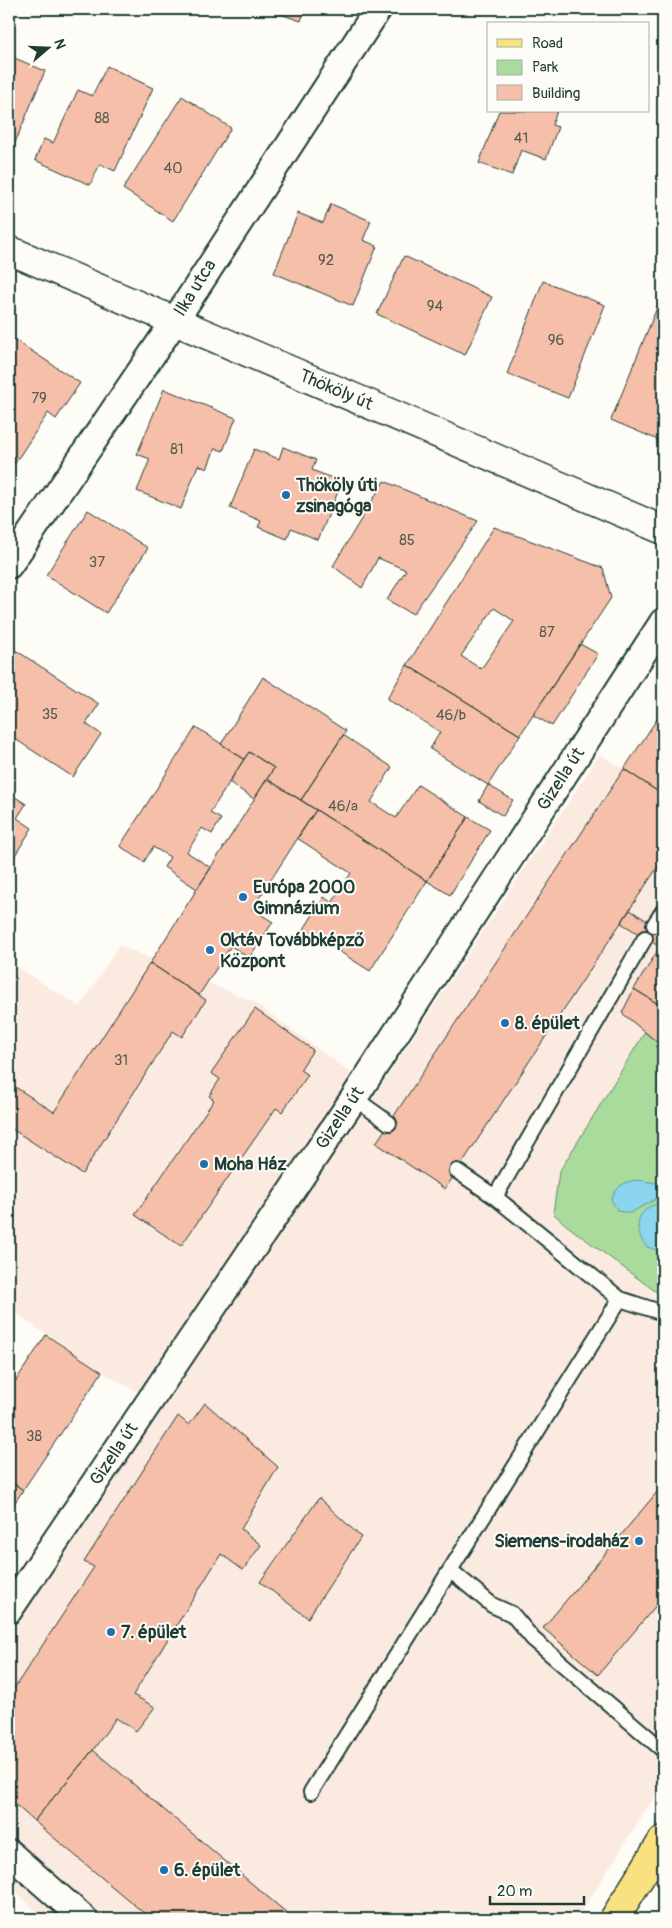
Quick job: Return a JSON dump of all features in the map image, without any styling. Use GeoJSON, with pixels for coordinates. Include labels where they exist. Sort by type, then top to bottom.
{"type":"FeatureCollection","features":[{"type":"Feature","properties":{"kind":"main road","name":"Thököly út"},"geometry":{"type":"LineString","coordinates":[[9,250],[663,530]]}},
{"type":"Feature","properties":{"kind":"main road"},"geometry":{"type":"LineString","coordinates":[[614,1919],[663,1840]]}},
{"type":"Feature","properties":{"kind":"street","name":"Ilka utca"},"geometry":{"type":"LineString","coordinates":[[9,565],[174,322],[378,9]]}},
{"type":"Feature","properties":{"kind":"street","name":"Gizella út"},"geometry":{"type":"LineString","coordinates":[[9,1610],[354,1098],[663,622]]}},
{"type":"Feature","properties":{"kind":"street"},"geometry":{"type":"LineString","coordinates":[[9,1853],[84,1919]]}},
{"type":"Feature","properties":{"kind":"lane"},"geometry":{"type":"LineString","coordinates":[[654,925],[663,911]]}},
{"type":"Feature","properties":{"kind":"lane"},"geometry":{"type":"LineString","coordinates":[[495,1197],[645,938]]}},
{"type":"Feature","properties":{"kind":"lane"},"geometry":{"type":"LineString","coordinates":[[354,1098],[389,1123]]}},
{"type":"Feature","properties":{"kind":"lane"},"geometry":{"type":"LineString","coordinates":[[457,1171],[495,1197],[620,1299],[663,1313]]}},
{"type":"Feature","properties":{"kind":"lane"},"geometry":{"type":"LineString","coordinates":[[311,1792],[620,1299]]}},
{"type":"Feature","properties":{"kind":"lane"},"geometry":{"type":"LineString","coordinates":[[450,1570],[492,1605],[512,1614],[533,1639],[663,1750]]}},
{"type":"Feature","properties":{"kind":"shaded area"},"geometry":{"type":"Polygon","coordinates":[[[600,754],[663,795],[663,1783],[577,1919],[45,1919],[9,1886],[9,1632],[161,1405],[102,1372],[9,1309],[9,1149],[12,1143],[9,1141],[9,962],[80,1007],[119,945],[254,1002],[377,1092],[600,754]]]}},
{"type":"Feature","properties":{"kind":"green space"},"geometry":{"type":"Polygon","coordinates":[[[645,1032],[663,1047],[663,1297],[566,1225],[553,1213],[559,1172],[645,1032]]]}},
{"type":"Feature","properties":{"kind":"water"},"geometry":{"type":"Polygon","coordinates":[[[637,1180],[663,1184],[663,1199],[656,1199],[630,1213],[618,1211],[611,1200],[616,1191],[624,1184],[637,1180]]]}},
{"type":"Feature","properties":{"kind":"water"},"geometry":{"type":"Polygon","coordinates":[[[663,1203],[663,1252],[647,1247],[639,1233],[638,1226],[642,1213],[647,1208],[663,1203]]]}},
{"type":"Feature","properties":{"kind":"building"},"geometry":{"type":"Polygon","coordinates":[[[265,9],[305,9],[301,21],[265,9]]]}},
{"type":"Feature","properties":{"kind":"building"},"geometry":{"type":"Polygon","coordinates":[[[9,42],[15,45],[10,56],[45,71],[9,157],[9,42]]]}},
{"type":"Feature","properties":{"kind":"building"},"geometry":{"type":"Polygon","coordinates":[[[107,66],[153,88],[115,171],[100,164],[90,185],[35,160],[44,139],[53,143],[78,90],[92,96],[107,66]]]}},
{"type":"Feature","properties":{"kind":"building"},"geometry":{"type":"Polygon","coordinates":[[[182,96],[231,128],[173,221],[123,189],[182,96]]]}},
{"type":"Feature","properties":{"kind":"building"},"geometry":{"type":"Polygon","coordinates":[[[499,112],[557,112],[552,125],[558,127],[546,159],[521,150],[512,175],[479,163],[499,112]]]}},
{"type":"Feature","properties":{"kind":"building"},"geometry":{"type":"Polygon","coordinates":[[[331,204],[371,221],[363,240],[377,246],[353,306],[274,273],[298,213],[323,223],[331,204]]]}},
{"type":"Feature","properties":{"kind":"building"},"geometry":{"type":"Polygon","coordinates":[[[404,256],[492,297],[465,355],[377,314],[404,256]]]}},
{"type":"Feature","properties":{"kind":"building"},"geometry":{"type":"Polygon","coordinates":[[[543,281],[605,305],[568,398],[507,374],[543,281]]]}},
{"type":"Feature","properties":{"kind":"building"},"geometry":{"type":"Polygon","coordinates":[[[663,293],[663,442],[611,420],[663,293]]]}},
{"type":"Feature","properties":{"kind":"building"},"geometry":{"type":"Polygon","coordinates":[[[9,336],[80,383],[56,419],[48,413],[9,472],[9,336]]]}},
{"type":"Feature","properties":{"kind":"building"},"geometry":{"type":"Polygon","coordinates":[[[164,389],[236,418],[223,451],[215,448],[207,469],[198,465],[181,509],[137,491],[150,459],[137,454],[164,389]]]}},
{"type":"Feature","properties":{"kind":"building","name":"Thököly úti zsinagóga"},"geometry":{"type":"Polygon","coordinates":[[[283,447],[316,460],[312,470],[342,482],[318,540],[291,528],[287,539],[258,527],[261,521],[230,508],[254,449],[279,459],[283,447]]]}},
{"type":"Feature","properties":{"kind":"building"},"geometry":{"type":"Polygon","coordinates":[[[384,481],[478,521],[413,614],[387,600],[406,570],[378,558],[362,588],[333,566],[384,481]]]}},
{"type":"Feature","properties":{"kind":"building"},"geometry":{"type":"Polygon","coordinates":[[[88,510],[148,548],[106,613],[46,575],[88,510]]]}},
{"type":"Feature","properties":{"kind":"building"},"geometry":{"type":"Polygon","coordinates":[[[494,527],[603,568],[611,598],[520,735],[407,665],[494,527]],[[494,608],[461,656],[481,669],[514,621],[494,608]]]}},
{"type":"Feature","properties":{"kind":"building"},"geometry":{"type":"Polygon","coordinates":[[[580,644],[598,654],[552,726],[533,715],[580,644]]]}},
{"type":"Feature","properties":{"kind":"building"},"geometry":{"type":"Polygon","coordinates":[[[9,646],[99,704],[86,724],[101,734],[73,777],[12,737],[9,742],[9,646]]]}},
{"type":"Feature","properties":{"kind":"building"},"geometry":{"type":"Polygon","coordinates":[[[407,665],[520,735],[488,785],[430,749],[440,732],[387,699],[407,665]]]}},
{"type":"Feature","properties":{"kind":"building"},"geometry":{"type":"Polygon","coordinates":[[[263,677],[346,731],[301,800],[267,779],[274,768],[249,752],[244,759],[221,744],[263,677]]]}},
{"type":"Feature","properties":{"kind":"building"},"geometry":{"type":"Polygon","coordinates":[[[663,710],[663,795],[624,769],[663,710]]]}},
{"type":"Feature","properties":{"kind":"building"},"geometry":{"type":"Polygon","coordinates":[[[196,727],[244,759],[210,813],[221,819],[212,834],[202,828],[187,852],[211,868],[197,889],[164,867],[170,857],[153,847],[144,862],[120,846],[196,727]]]}},
{"type":"Feature","properties":{"kind":"building"},"geometry":{"type":"Polygon","coordinates":[[[343,735],[392,767],[371,802],[396,818],[418,785],[468,817],[427,881],[301,800],[343,735]]]}},
{"type":"Feature","properties":{"kind":"building"},"geometry":{"type":"Polygon","coordinates":[[[249,752],[274,768],[254,799],[229,782],[249,752]]]}},
{"type":"Feature","properties":{"kind":"building","name":"8. épület"},"geometry":{"type":"Polygon","coordinates":[[[624,769],[663,795],[663,859],[445,1189],[376,1143],[624,769]]]}},
{"type":"Feature","properties":{"kind":"building"},"geometry":{"type":"Polygon","coordinates":[[[267,779],[316,810],[252,909],[273,922],[249,958],[231,946],[199,995],[150,963],[267,779]]]}},
{"type":"Feature","properties":{"kind":"building"},"geometry":{"type":"Polygon","coordinates":[[[488,785],[513,800],[503,816],[479,801],[488,785]]]}},
{"type":"Feature","properties":{"kind":"building"},"geometry":{"type":"Polygon","coordinates":[[[9,793],[26,804],[17,818],[32,828],[9,865],[9,793]]]}},
{"type":"Feature","properties":{"kind":"building"},"geometry":{"type":"Polygon","coordinates":[[[316,810],[427,881],[370,971],[304,929],[324,897],[332,903],[351,873],[297,838],[316,810]]]}},
{"type":"Feature","properties":{"kind":"building"},"geometry":{"type":"Polygon","coordinates":[[[468,817],[490,830],[450,895],[427,881],[468,817]]]}},
{"type":"Feature","properties":{"kind":"building"},"geometry":{"type":"Polygon","coordinates":[[[630,910],[663,931],[663,942],[660,947],[621,923],[630,910]]]}},
{"type":"Feature","properties":{"kind":"building"},"geometry":{"type":"Polygon","coordinates":[[[663,942],[663,1007],[634,989],[663,942]]]}},
{"type":"Feature","properties":{"kind":"building"},"geometry":{"type":"Polygon","coordinates":[[[150,963],[206,1000],[182,1037],[173,1031],[82,1174],[9,1127],[9,1083],[54,1112],[150,963]]]}},
{"type":"Feature","properties":{"kind":"building"},"geometry":{"type":"Polygon","coordinates":[[[634,989],[663,1007],[663,1047],[622,1013],[634,989]]]}},
{"type":"Feature","properties":{"kind":"building","name":"Moha Ház"},"geometry":{"type":"Polygon","coordinates":[[[255,1009],[313,1050],[300,1070],[308,1075],[282,1112],[276,1108],[181,1246],[135,1215],[214,1100],[209,1096],[220,1079],[211,1073],[255,1009]]]}},
{"type":"Feature","properties":{"kind":"building"},"geometry":{"type":"Polygon","coordinates":[[[9,1306],[15,1310],[9,1320],[9,1306]]]}},
{"type":"Feature","properties":{"kind":"building"},"geometry":{"type":"Polygon","coordinates":[[[46,1335],[102,1372],[23,1490],[9,1480],[9,1391],[46,1335]]]}},
{"type":"Feature","properties":{"kind":"building","name":"7. épület"},"geometry":{"type":"Polygon","coordinates":[[[205,1403],[278,1467],[241,1529],[261,1545],[243,1570],[221,1554],[133,1695],[155,1707],[136,1731],[116,1718],[93,1750],[34,1821],[9,1799],[9,1696],[94,1567],[84,1562],[178,1416],[189,1425],[205,1403]]]}},
{"type":"Feature","properties":{"kind":"building"},"geometry":{"type":"Polygon","coordinates":[[[9,1480],[23,1490],[9,1512],[9,1480]]]}},
{"type":"Feature","properties":{"kind":"building","name":"Siemens-irodaház"},"geometry":{"type":"Polygon","coordinates":[[[663,1485],[663,1597],[598,1675],[543,1628],[663,1485]]]}},
{"type":"Feature","properties":{"kind":"building"},"geometry":{"type":"Polygon","coordinates":[[[319,1498],[361,1537],[308,1618],[260,1582],[319,1498]]]}},
{"type":"Feature","properties":{"kind":"building","name":"6. épület"},"geometry":{"type":"Polygon","coordinates":[[[93,1750],[294,1919],[151,1919],[34,1821],[93,1750]]]}},
{"type":"Feature","properties":{"kind":"building"},"geometry":{"type":"Polygon","coordinates":[[[9,1907],[19,1917],[9,1919],[9,1907]]]}},
{"type":"Feature","properties":{"kind":"tram line"},"geometry":{"type":"LineString","coordinates":[[654,1919],[663,1904]]}},
{"type":"Feature","properties":{"kind":"place","name":"Thököly úti zsinagóga"},"geometry":{"type":"Point","coordinates":[286,495]}},
{"type":"Feature","properties":{"kind":"place","name":"Európa 2000 Gimnázium"},"geometry":{"type":"Point","coordinates":[243,897]}},
{"type":"Feature","properties":{"kind":"place","name":"Oktáv Továbbképző Központ"},"geometry":{"type":"Point","coordinates":[210,950]}},
{"type":"Feature","properties":{"kind":"place","name":"8. épület"},"geometry":{"type":"Point","coordinates":[505,1023]}},
{"type":"Feature","properties":{"kind":"place","name":"Moha Ház"},"geometry":{"type":"Point","coordinates":[204,1164]}},
{"type":"Feature","properties":{"kind":"place","name":"Siemens-irodaház"},"geometry":{"type":"Point","coordinates":[639,1541]}},
{"type":"Feature","properties":{"kind":"place","name":"7. épület"},"geometry":{"type":"Point","coordinates":[111,1632]}},
{"type":"Feature","properties":{"kind":"place","name":"6. épület"},"geometry":{"type":"Point","coordinates":[164,1870]}}]}
